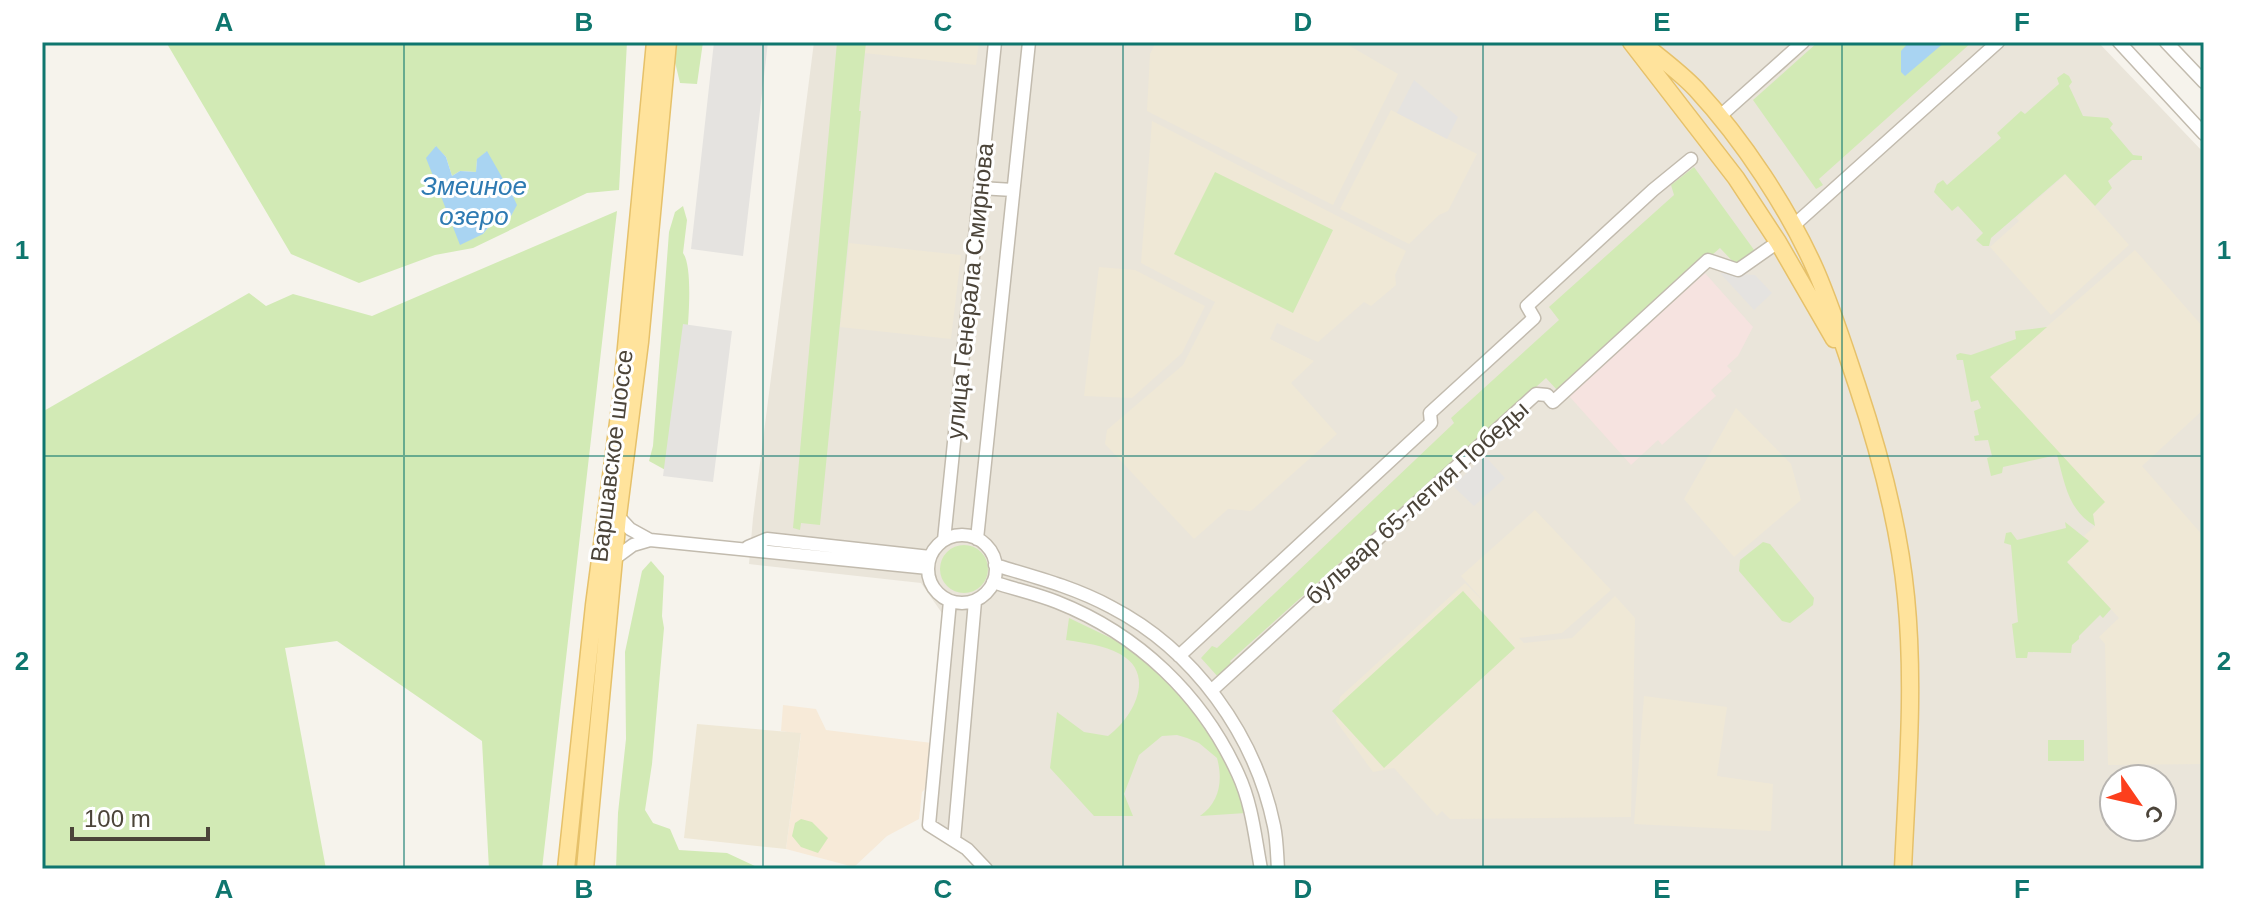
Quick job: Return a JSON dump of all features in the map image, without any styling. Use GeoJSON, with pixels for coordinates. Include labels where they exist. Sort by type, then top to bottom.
{"type":"FeatureCollection","features":[{"type":"Feature","properties":{"kind":"main road","name":"Варшавское шоссе"},"geometry":{"type":"LineString","coordinates":[[566,869],[592,618],[624,367],[655,42]]}},
{"type":"Feature","properties":{"kind":"main road","name":"Варшавское шоссе"},"geometry":{"type":"LineString","coordinates":[[585,869],[618,516],[640,342],[668,42]]}},
{"type":"Feature","properties":{"kind":"main road"},"geometry":{"type":"LineString","coordinates":[[1631,42],[1736,178],[1778,242],[1852,371]]}},
{"type":"Feature","properties":{"kind":"main road"},"geometry":{"type":"LineString","coordinates":[[1641,42],[1695,87],[1756,166],[1793,226],[1815,268],[1875,439],[1892,507],[1906,598],[1910,715],[1903,869]]}},
{"type":"Feature","properties":{"kind":"main road"},"geometry":{"type":"LineString","coordinates":[[1674,99],[1682,91],[1695,87]]}},
{"type":"Feature","properties":{"kind":"main road"},"geometry":{"type":"LineString","coordinates":[[1799,278],[1809,277],[1815,268]]}},
{"type":"Feature","properties":{"kind":"street","name":"улица Генерала Смирнова"},"geometry":{"type":"LineString","coordinates":[[944,540],[995,42]]}},
{"type":"Feature","properties":{"kind":"street","name":"улица Генерала Смирнова"},"geometry":{"type":"LineString","coordinates":[[977,539],[1029,42]]}},
{"type":"Feature","properties":{"kind":"street"},"geometry":{"type":"LineString","coordinates":[[1719,117],[1803,42]]}},
{"type":"Feature","properties":{"kind":"street"},"geometry":{"type":"LineString","coordinates":[[1793,226],[1998,42]]}},
{"type":"Feature","properties":{"kind":"street"},"geometry":{"type":"LineString","coordinates":[[2119,42],[2204,134]]}},
{"type":"Feature","properties":{"kind":"street"},"geometry":{"type":"LineString","coordinates":[[2166,42],[2204,82]]}},
{"type":"Feature","properties":{"kind":"street","name":"бульвар 65-летия Победы"},"geometry":{"type":"LineString","coordinates":[[1179,656],[1431,423],[1430,413],[1534,318],[1527,306],[1691,159]]}},
{"type":"Feature","properties":{"kind":"street"},"geometry":{"type":"LineString","coordinates":[[980,188],[1013,190]]}},
{"type":"Feature","properties":{"kind":"street","name":"бульвар 65-летия Победы"},"geometry":{"type":"LineString","coordinates":[[1211,691],[1536,394],[1547,395],[1553,402],[1708,260],[1738,270],[1778,242]]}},
{"type":"Feature","properties":{"kind":"street"},"geometry":{"type":"LineString","coordinates":[[618,516],[630,529],[650,540]]}},
{"type":"Feature","properties":{"kind":"street"},"geometry":{"type":"LineString","coordinates":[[966,536],[977,539],[989,550],[995,565],[993,582],[975,601],[950,601],[934,590],[929,562],[944,540],[966,536]]}},
{"type":"Feature","properties":{"kind":"street"},"geometry":{"type":"LineString","coordinates":[[614,559],[633,545],[650,540],[745,549],[788,547],[929,562]]}},
{"type":"Feature","properties":{"kind":"street"},"geometry":{"type":"LineString","coordinates":[[995,565],[1070,588],[1113,608],[1179,656],[1211,691],[1250,751],[1274,827],[1278,869]]}},
{"type":"Feature","properties":{"kind":"street"},"geometry":{"type":"LineString","coordinates":[[993,582],[1057,602],[1098,622],[1138,646],[1185,690],[1217,735],[1239,776],[1248,802],[1261,869]]}},
{"type":"Feature","properties":{"kind":"street"},"geometry":{"type":"LineString","coordinates":[[950,601],[929,825],[954,840],[986,869]]}},
{"type":"Feature","properties":{"kind":"street"},"geometry":{"type":"LineString","coordinates":[[954,840],[975,601]]}},
{"type":"Feature","properties":{"kind":"street"},"geometry":{"type":"LineString","coordinates":[[1138,646],[1149,632]]}},
{"type":"Feature","properties":{"kind":"street"},"geometry":{"type":"LineString","coordinates":[[1217,735],[1233,722]]}},
{"type":"Feature","properties":{"kind":"shaded area"},"geometry":{"type":"Polygon","coordinates":[[[714,42],[768,42],[743,256],[691,249],[714,42]]]}},
{"type":"Feature","properties":{"kind":"shaded area"},"geometry":{"type":"Polygon","coordinates":[[[814,42],[2098,42],[2204,153],[2204,869],[979,869],[973,860],[923,826],[944,616],[921,583],[749,564],[814,42]]]}},
{"type":"Feature","properties":{"kind":"shaded area"},"geometry":{"type":"Polygon","coordinates":[[[866,42],[979,42],[976,65],[864,53],[866,42]]]}},
{"type":"Feature","properties":{"kind":"shaded area"},"geometry":{"type":"Polygon","coordinates":[[[1156,42],[1343,42],[1398,74],[1333,205],[1147,111],[1150,54],[1156,42]]]}},
{"type":"Feature","properties":{"kind":"shaded area"},"geometry":{"type":"Polygon","coordinates":[[[1414,80],[1458,117],[1447,139],[1397,113],[1414,80]]]}},
{"type":"Feature","properties":{"kind":"shaded area"},"geometry":{"type":"Polygon","coordinates":[[[1391,110],[1477,154],[1448,211],[1439,215],[1409,244],[1340,209],[1391,110]]]}},
{"type":"Feature","properties":{"kind":"shaded area"},"geometry":{"type":"Polygon","coordinates":[[[1152,121],[1406,251],[1395,275],[1396,285],[1371,306],[1364,302],[1318,342],[1277,323],[1270,339],[1314,361],[1291,383],[1337,434],[1251,511],[1228,509],[1194,539],[1105,444],[1107,430],[1183,365],[1215,302],[1141,263],[1152,121]]]}},
{"type":"Feature","properties":{"kind":"shaded area"},"geometry":{"type":"Polygon","coordinates":[[[2066,174],[2129,245],[2051,315],[1990,247],[2019,221],[2016,218],[2066,174]]]}},
{"type":"Feature","properties":{"kind":"shaded area"},"geometry":{"type":"Polygon","coordinates":[[[849,243],[961,255],[951,339],[840,327],[849,243]]]}},
{"type":"Feature","properties":{"kind":"shaded area"},"geometry":{"type":"Polygon","coordinates":[[[2135,250],[2204,328],[2204,409],[2142,466],[2204,537],[2204,764],[2108,763],[2105,644],[2099,637],[2119,618],[2067,561],[2089,541],[2084,536],[2095,526],[2093,514],[2104,502],[1989,377],[2135,250]]]}},
{"type":"Feature","properties":{"kind":"shaded area"},"geometry":{"type":"Polygon","coordinates":[[[1099,267],[1135,270],[1205,306],[1182,353],[1132,398],[1084,396],[1099,267]]]}},
{"type":"Feature","properties":{"kind":"shaded area"},"geometry":{"type":"Polygon","coordinates":[[[1705,273],[1753,327],[1738,356],[1727,366],[1732,371],[1711,390],[1716,396],[1662,445],[1658,440],[1631,465],[1569,396],[1705,273]]]}},
{"type":"Feature","properties":{"kind":"shaded area"},"geometry":{"type":"Polygon","coordinates":[[[1720,273],[1755,275],[1772,293],[1754,310],[1720,273]]]}},
{"type":"Feature","properties":{"kind":"shaded area"},"geometry":{"type":"Polygon","coordinates":[[[683,324],[732,331],[713,482],[663,476],[683,324]]]}},
{"type":"Feature","properties":{"kind":"shaded area"},"geometry":{"type":"Polygon","coordinates":[[[1736,408],[1791,464],[1801,500],[1734,557],[1684,499],[1736,408]]]}},
{"type":"Feature","properties":{"kind":"shaded area"},"geometry":{"type":"Polygon","coordinates":[[[1485,456],[1505,478],[1474,506],[1453,486],[1485,456]]]}},
{"type":"Feature","properties":{"kind":"shaded area"},"geometry":{"type":"Polygon","coordinates":[[[1535,510],[1611,590],[1562,633],[1519,638],[1524,643],[1572,638],[1615,596],[1635,618],[1631,817],[1450,819],[1442,811],[1437,816],[1394,768],[1373,772],[1336,721],[1340,697],[1465,583],[1485,603],[1461,576],[1535,510]]]}},
{"type":"Feature","properties":{"kind":"shaded area"},"geometry":{"type":"Polygon","coordinates":[[[1644,696],[1727,707],[1717,776],[1773,784],[1771,831],[1634,824],[1644,696]]]}},
{"type":"Feature","properties":{"kind":"shaded area"},"geometry":{"type":"Polygon","coordinates":[[[783,705],[816,709],[826,730],[932,743],[927,787],[922,792],[919,819],[887,836],[854,867],[786,849],[801,734],[781,731],[783,705]]]}},
{"type":"Feature","properties":{"kind":"shaded area"},"geometry":{"type":"Polygon","coordinates":[[[697,724],[801,733],[786,849],[684,838],[697,724]]]}},
{"type":"Feature","properties":{"kind":"green space"},"geometry":{"type":"Polygon","coordinates":[[[166,42],[627,42],[619,190],[587,193],[473,248],[435,255],[359,283],[291,254],[166,42]],[[435,146],[483,234],[496,218],[511,216],[516,205],[511,192],[500,185],[486,152],[477,160],[476,172],[460,171],[452,176],[446,157],[435,146]]]}},
{"type":"Feature","properties":{"kind":"green space"},"geometry":{"type":"Polygon","coordinates":[[[677,42],[703,42],[697,84],[680,83],[675,62],[677,42]]]}},
{"type":"Feature","properties":{"kind":"green space"},"geometry":{"type":"Polygon","coordinates":[[[837,42],[866,42],[861,111],[820,525],[801,523],[800,530],[793,528],[837,42]]]}},
{"type":"Feature","properties":{"kind":"green space"},"geometry":{"type":"Polygon","coordinates":[[[1818,42],[1972,42],[1819,179],[1823,185],[1816,189],[1753,100],[1818,42]]]}},
{"type":"Feature","properties":{"kind":"green space"},"geometry":{"type":"Polygon","coordinates":[[[2064,73],[2072,82],[2069,86],[2083,116],[2108,118],[2113,124],[2110,128],[2133,155],[2142,156],[2142,160],[2132,160],[2108,181],[2112,188],[2095,206],[2065,174],[1991,238],[1989,246],[1983,246],[1976,240],[1983,233],[1958,206],[1952,211],[1934,192],[1937,184],[1943,180],[1947,185],[2001,138],[1997,133],[2021,111],[2025,114],[2059,84],[2057,78],[2064,73]]]}},
{"type":"Feature","properties":{"kind":"green space"},"geometry":{"type":"Polygon","coordinates":[[[1694,167],[1757,254],[1740,269],[1720,248],[1557,390],[1546,378],[1230,661],[1232,665],[1219,678],[1201,658],[1212,646],[1217,648],[1454,423],[1451,418],[1559,320],[1549,307],[1674,195],[1671,185],[1694,167]]]}},
{"type":"Feature","properties":{"kind":"green space"},"geometry":{"type":"Polygon","coordinates":[[[1215,172],[1333,230],[1293,313],[1174,254],[1215,172]]]}},
{"type":"Feature","properties":{"kind":"green space"},"geometry":{"type":"Polygon","coordinates":[[[683,206],[687,220],[683,253],[688,268],[688,323],[669,472],[649,461],[653,446],[669,232],[675,212],[683,206]]]}},
{"type":"Feature","properties":{"kind":"green space"},"geometry":{"type":"Polygon","coordinates":[[[617,211],[542,869],[489,869],[482,741],[337,641],[285,648],[326,869],[42,869],[42,412],[249,293],[266,306],[293,294],[372,316],[617,211]]]}},
{"type":"Feature","properties":{"kind":"green space"},"geometry":{"type":"Polygon","coordinates":[[[2047,327],[1990,377],[2105,502],[2093,514],[2095,526],[2073,504],[2057,455],[2003,467],[2002,473],[1991,476],[1987,458],[1992,456],[1988,440],[1975,441],[1974,436],[1979,435],[1974,411],[1981,408],[1978,400],[1971,402],[1963,360],[1957,360],[1956,355],[1971,355],[2016,339],[2015,331],[2047,327]]]}},
{"type":"Feature","properties":{"kind":"green space"},"geometry":{"type":"Polygon","coordinates":[[[2065,522],[2089,541],[2067,562],[2111,609],[2103,618],[2100,615],[2079,636],[2072,645],[2071,653],[2028,652],[2027,658],[2016,658],[2012,624],[2018,622],[2011,545],[2004,543],[2006,533],[2011,532],[2017,540],[2066,528],[2065,522]]]}},
{"type":"Feature","properties":{"kind":"green space"},"geometry":{"type":"Polygon","coordinates":[[[1763,542],[1770,544],[1814,598],[1813,605],[1790,623],[1782,621],[1739,571],[1740,560],[1763,542]]]}},
{"type":"Feature","properties":{"kind":"green space"},"geometry":{"type":"Polygon","coordinates":[[[964,545],[981,552],[988,569],[981,586],[964,593],[947,586],[940,569],[947,552],[964,545]]]}},
{"type":"Feature","properties":{"kind":"green space"},"geometry":{"type":"Polygon","coordinates":[[[651,561],[664,576],[664,628],[645,810],[653,823],[670,829],[679,850],[727,853],[757,867],[774,869],[616,869],[626,739],[625,652],[642,571],[651,561]]]}},
{"type":"Feature","properties":{"kind":"green space"},"geometry":{"type":"Polygon","coordinates":[[[1463,591],[1515,648],[1384,768],[1332,711],[1463,591]]]}},
{"type":"Feature","properties":{"kind":"green space"},"geometry":{"type":"Polygon","coordinates":[[[1069,618],[1140,652],[1185,696],[1232,770],[1246,813],[1200,816],[1216,797],[1220,774],[1217,758],[1199,743],[1177,735],[1162,736],[1139,755],[1124,794],[1133,816],[1094,816],[1050,768],[1057,712],[1084,732],[1108,736],[1133,707],[1139,684],[1131,663],[1120,654],[1101,646],[1066,640],[1069,618]]]}},
{"type":"Feature","properties":{"kind":"green space"},"geometry":{"type":"Polygon","coordinates":[[[2048,740],[2084,740],[2084,761],[2048,761],[2048,740]]]}},
{"type":"Feature","properties":{"kind":"green space"},"geometry":{"type":"Polygon","coordinates":[[[801,819],[812,822],[828,838],[818,853],[801,847],[792,836],[795,823],[801,819]]]}},
{"type":"Feature","properties":{"kind":"water"},"geometry":{"type":"Polygon","coordinates":[[[1909,42],[1945,42],[1905,76],[1901,72],[1901,51],[1909,42]]]}},
{"type":"Feature","properties":{"kind":"water","name":"Змеиное озеро"},"geometry":{"type":"Polygon","coordinates":[[[436,146],[446,157],[452,176],[460,171],[476,172],[477,159],[487,151],[503,179],[500,185],[511,192],[517,205],[511,216],[496,218],[483,234],[460,245],[426,158],[436,146]]]}}]}
